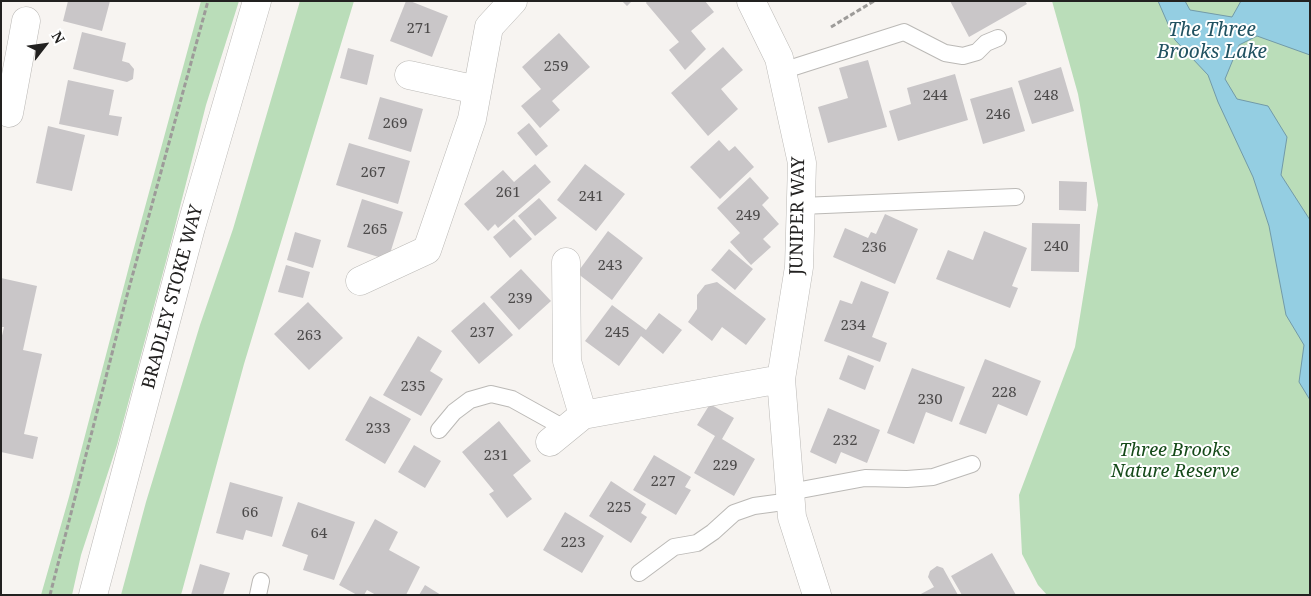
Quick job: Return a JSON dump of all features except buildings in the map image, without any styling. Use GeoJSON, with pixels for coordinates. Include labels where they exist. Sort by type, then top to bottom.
{"type":"FeatureCollection","features":[{"type":"Feature","properties":{"kind":"street","name":"BRADLEY STOKE WAY"},"geometry":{"type":"LineString","coordinates":[[94,595],[191,227],[257,1]]}},
{"type":"Feature","properties":{"kind":"street"},"geometry":{"type":"LineString","coordinates":[[360,281],[427,250],[472,119],[489,27],[512,1]]}},
{"type":"Feature","properties":{"kind":"street","name":"JUNIPER WAY"},"geometry":{"type":"LineString","coordinates":[[751,1],[779,58],[802,163],[800,267],[781,379],[792,517],[817,595]]}},
{"type":"Feature","properties":{"kind":"street"},"geometry":{"type":"LineString","coordinates":[[9,113],[9,64],[26,21]]}},
{"type":"Feature","properties":{"kind":"street"},"geometry":{"type":"LineString","coordinates":[[409,75],[477,90]]}},
{"type":"Feature","properties":{"kind":"street"},"geometry":{"type":"LineString","coordinates":[[566,262],[566,429],[781,379]]}},
{"type":"Feature","properties":{"kind":"lane"},"geometry":{"type":"LineString","coordinates":[[782,71],[904,32],[945,53],[963,56],[976,52],[986,43],[998,38]]}},
{"type":"Feature","properties":{"kind":"lane"},"geometry":{"type":"LineString","coordinates":[[801,206],[1016,197]]}},
{"type":"Feature","properties":{"kind":"lane"},"geometry":{"type":"LineString","coordinates":[[439,430],[454,412],[470,400],[491,394],[512,399],[566,429]]}},
{"type":"Feature","properties":{"kind":"lane"},"geometry":{"type":"LineString","coordinates":[[638,573],[674,547],[697,543],[713,532],[734,513],[754,506],[865,478],[907,479],[933,477],[972,464]]}},
{"type":"Feature","properties":{"kind":"path"},"geometry":{"type":"LineString","coordinates":[[50,595],[124,308],[208,1]]}},
{"type":"Feature","properties":{"kind":"green space"},"geometry":{"type":"Polygon","coordinates":[[[201,1],[239,1],[206,105],[117,445],[81,555],[72,595],[41,595],[69,497],[201,1]]]}},
{"type":"Feature","properties":{"kind":"green space"},"geometry":{"type":"Polygon","coordinates":[[[300,1],[354,1],[244,364],[181,595],[121,595],[146,502],[200,325],[233,229],[300,1]]]}},
{"type":"Feature","properties":{"kind":"green space","name":"Three Brooks Nature Reserve"},"geometry":{"type":"Polygon","coordinates":[[[1052,1],[1310,1],[1310,595],[1047,595],[1038,585],[1022,554],[1019,495],[1075,347],[1098,205],[1078,94],[1052,1]]]}},
{"type":"Feature","properties":{"kind":"water","name":"The Three Brooks Lake"},"geometry":{"type":"Polygon","coordinates":[[[1158,1],[1185,1],[1190,10],[1232,17],[1241,1],[1310,1],[1310,55],[1257,36],[1239,45],[1225,79],[1237,99],[1268,106],[1287,137],[1281,175],[1310,220],[1310,400],[1299,382],[1304,345],[1286,315],[1269,226],[1253,177],[1218,102],[1208,75],[1175,40],[1158,1]]]}}]}
